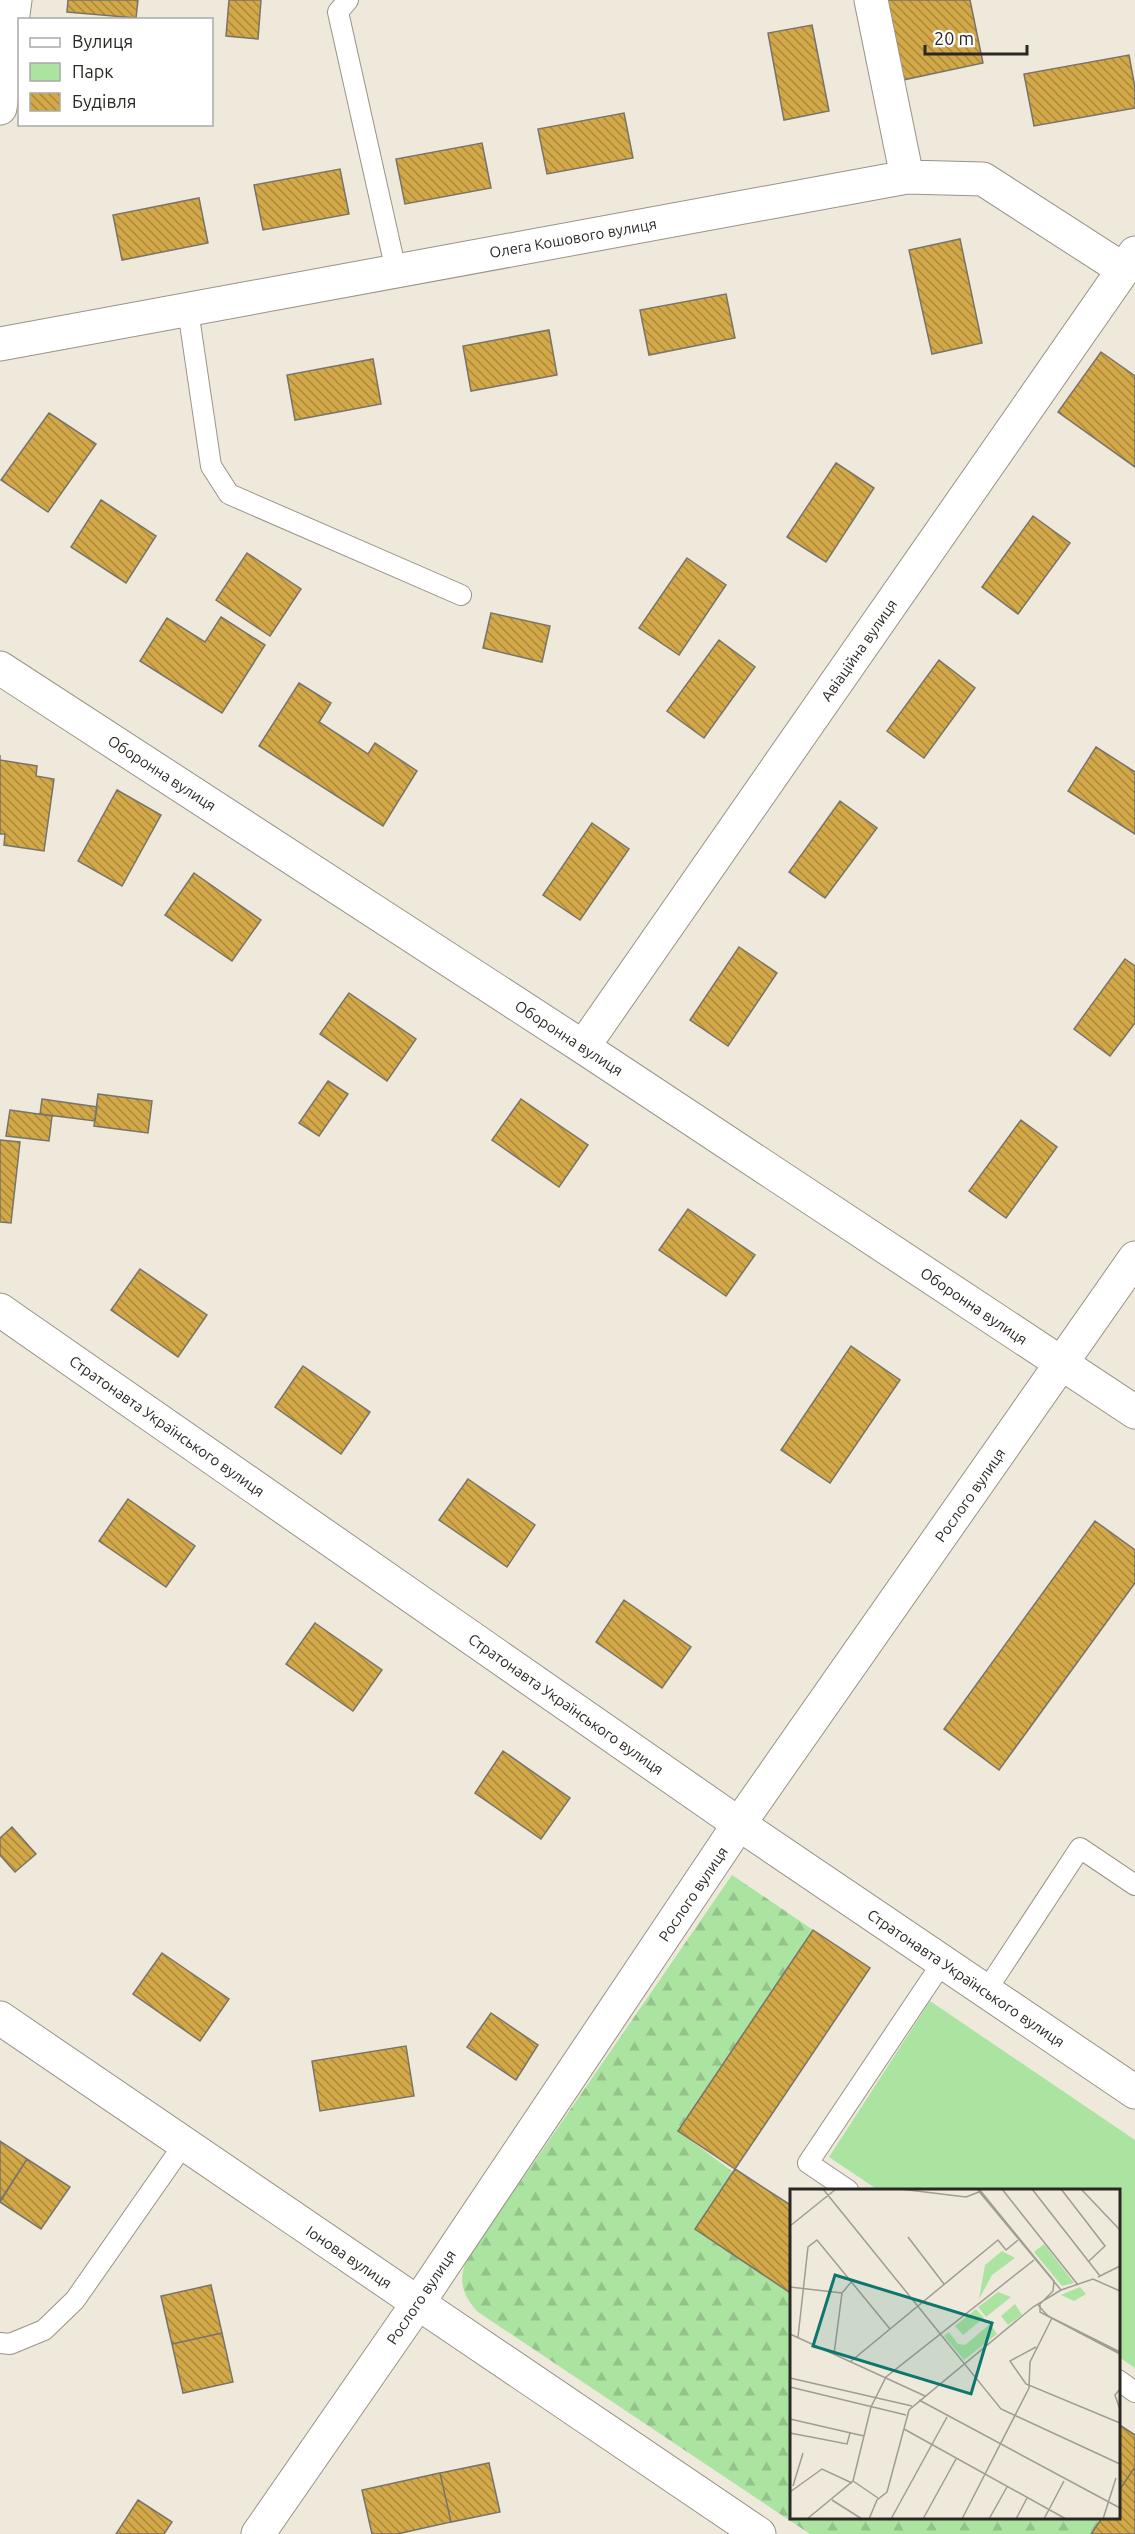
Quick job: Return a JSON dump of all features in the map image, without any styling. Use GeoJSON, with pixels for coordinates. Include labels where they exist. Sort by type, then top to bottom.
{"type":"FeatureCollection","features":[{"type":"Feature","properties":{"kind":"street"},"geometry":{"type":"LineString","coordinates":[[0,108],[15,0]]}},
{"type":"Feature","properties":{"kind":"street"},"geometry":{"type":"LineString","coordinates":[[871,0],[907,177]]}},
{"type":"Feature","properties":{"kind":"street","name":"Олега Кошового вулиця"},"geometry":{"type":"LineString","coordinates":[[0,344],[907,177],[983,179],[1131,268]]}},
{"type":"Feature","properties":{"kind":"street","name":"Авіаційна вулиця"},"geometry":{"type":"LineString","coordinates":[[583,1047],[1131,268]]}},
{"type":"Feature","properties":{"kind":"street","name":"Оборонна вулиця"},"geometry":{"type":"LineString","coordinates":[[0,668],[583,1047],[1135,1413]]}},
{"type":"Feature","properties":{"kind":"street","name":"Рослого вулиця"},"geometry":{"type":"LineString","coordinates":[[258,2534],[417,2303],[740,1824],[1135,1258]]}},
{"type":"Feature","properties":{"kind":"street","name":"Стратонавта Українського вулиця"},"geometry":{"type":"LineString","coordinates":[[0,1310],[740,1824],[1135,2092]]}},
{"type":"Feature","properties":{"kind":"street","name":"Іонова вулиця"},"geometry":{"type":"LineString","coordinates":[[0,2018],[759,2534]]}},
{"type":"Feature","properties":{"kind":"lane"},"geometry":{"type":"LineString","coordinates":[[348,0],[338,12],[396,271]]}},
{"type":"Feature","properties":{"kind":"lane"},"geometry":{"type":"LineString","coordinates":[[188,310],[211,466],[229,494],[461,596]]}},
{"type":"Feature","properties":{"kind":"lane"},"geometry":{"type":"LineString","coordinates":[[986,1991],[1080,1848],[1135,1885]]}},
{"type":"Feature","properties":{"kind":"lane"},"geometry":{"type":"LineString","coordinates":[[847,2189],[808,2163],[942,1963]]}},
{"type":"Feature","properties":{"kind":"lane"},"geometry":{"type":"LineString","coordinates":[[0,2343],[10,2344],[44,2330],[75,2300],[184,2144]]}},
{"type":"Feature","properties":{"kind":"lane"},"geometry":{"type":"LineString","coordinates":[[1120,2381],[1135,2392]]}},
{"type":"Feature","properties":{"kind":"green space"},"geometry":{"type":"Polygon","coordinates":[[[732,1875],[813,1930],[678,2131],[733,2172],[695,2229],[790,2293],[790,2519],[1101,2519],[1091,2534],[810,2534],[478,2312],[463,2288],[462,2276],[466,2261],[732,1875]]]}},
{"type":"Feature","properties":{"kind":"green space"},"geometry":{"type":"Polygon","coordinates":[[[930,2001],[1135,2140],[1135,2368],[1120,2358],[1120,2189],[877,2189],[829,2157],[930,2001]]]}},
{"type":"Feature","properties":{"kind":"building"},"geometry":{"type":"Polygon","coordinates":[[[68,0],[138,0],[136,18],[67,12],[68,0]]]}},
{"type":"Feature","properties":{"kind":"building"},"geometry":{"type":"Polygon","coordinates":[[[229,0],[261,0],[258,39],[226,36],[229,0]]]}},
{"type":"Feature","properties":{"kind":"building"},"geometry":{"type":"Polygon","coordinates":[[[886,0],[970,0],[983,63],[903,80],[886,0]]]}},
{"type":"Feature","properties":{"kind":"building"},"geometry":{"type":"Polygon","coordinates":[[[812,25],[829,111],[784,120],[768,33],[812,25]]]}},
{"type":"Feature","properties":{"kind":"building"},"geometry":{"type":"Polygon","coordinates":[[[1129,55],[1135,88],[1135,108],[1034,126],[1024,74],[1129,55]]]}},
{"type":"Feature","properties":{"kind":"building"},"geometry":{"type":"Polygon","coordinates":[[[624,113],[633,158],[547,174],[538,129],[624,113]]]}},
{"type":"Feature","properties":{"kind":"building"},"geometry":{"type":"Polygon","coordinates":[[[482,143],[491,188],[405,204],[396,159],[482,143]]]}},
{"type":"Feature","properties":{"kind":"building"},"geometry":{"type":"Polygon","coordinates":[[[340,169],[349,214],[263,230],[254,185],[340,169]]]}},
{"type":"Feature","properties":{"kind":"building"},"geometry":{"type":"Polygon","coordinates":[[[199,198],[208,243],[122,260],[113,215],[199,198]]]}},
{"type":"Feature","properties":{"kind":"building"},"geometry":{"type":"Polygon","coordinates":[[[960,239],[982,343],[932,354],[909,250],[960,239]]]}},
{"type":"Feature","properties":{"kind":"building"},"geometry":{"type":"Polygon","coordinates":[[[726,294],[735,338],[649,355],[640,310],[726,294]]]}},
{"type":"Feature","properties":{"kind":"building"},"geometry":{"type":"Polygon","coordinates":[[[549,330],[557,375],[471,391],[463,346],[549,330]]]}},
{"type":"Feature","properties":{"kind":"building"},"geometry":{"type":"Polygon","coordinates":[[[1101,352],[1135,376],[1135,467],[1058,412],[1101,352]]]}},
{"type":"Feature","properties":{"kind":"building"},"geometry":{"type":"Polygon","coordinates":[[[373,359],[381,404],[295,420],[287,375],[373,359]]]}},
{"type":"Feature","properties":{"kind":"building"},"geometry":{"type":"Polygon","coordinates":[[[49,413],[96,444],[48,512],[1,480],[49,413]]]}},
{"type":"Feature","properties":{"kind":"building"},"geometry":{"type":"Polygon","coordinates":[[[836,463],[874,488],[826,562],[787,537],[836,463]]]}},
{"type":"Feature","properties":{"kind":"building"},"geometry":{"type":"Polygon","coordinates":[[[101,500],[156,536],[126,583],[71,547],[101,500]]]}},
{"type":"Feature","properties":{"kind":"building"},"geometry":{"type":"Polygon","coordinates":[[[1033,516],[1070,543],[1018,614],[982,587],[1033,516]]]}},
{"type":"Feature","properties":{"kind":"building"},"geometry":{"type":"Polygon","coordinates":[[[247,553],[301,589],[270,636],[216,600],[247,553]]]}},
{"type":"Feature","properties":{"kind":"building"},"geometry":{"type":"Polygon","coordinates":[[[687,558],[726,585],[679,655],[639,628],[687,558]]]}},
{"type":"Feature","properties":{"kind":"building"},"geometry":{"type":"Polygon","coordinates":[[[491,613],[550,626],[542,662],[483,648],[491,613]]]}},
{"type":"Feature","properties":{"kind":"building"},"geometry":{"type":"Polygon","coordinates":[[[221,617],[265,645],[222,713],[140,661],[167,618],[205,642],[221,617]]]}},
{"type":"Feature","properties":{"kind":"building"},"geometry":{"type":"Polygon","coordinates":[[[719,640],[755,667],[704,738],[667,711],[719,640]]]}},
{"type":"Feature","properties":{"kind":"building"},"geometry":{"type":"Polygon","coordinates":[[[939,660],[975,688],[924,758],[887,731],[939,660]]]}},
{"type":"Feature","properties":{"kind":"building"},"geometry":{"type":"Polygon","coordinates":[[[299,683],[331,703],[319,722],[368,754],[375,743],[417,771],[383,826],[259,746],[299,683]]]}},
{"type":"Feature","properties":{"kind":"building"},"geometry":{"type":"Polygon","coordinates":[[[1096,747],[1135,772],[1135,834],[1068,791],[1096,747]]]}},
{"type":"Feature","properties":{"kind":"building"},"geometry":{"type":"Polygon","coordinates":[[[0,760],[37,766],[36,776],[54,779],[44,851],[4,845],[5,834],[0,834],[0,760]]]}},
{"type":"Feature","properties":{"kind":"building"},"geometry":{"type":"Polygon","coordinates":[[[117,790],[161,815],[122,886],[78,861],[117,790]]]}},
{"type":"Feature","properties":{"kind":"building"},"geometry":{"type":"Polygon","coordinates":[[[840,801],[877,828],[825,898],[789,872],[840,801]]]}},
{"type":"Feature","properties":{"kind":"building"},"geometry":{"type":"Polygon","coordinates":[[[592,823],[629,849],[580,920],[543,895],[592,823]]]}},
{"type":"Feature","properties":{"kind":"building"},"geometry":{"type":"Polygon","coordinates":[[[194,873],[261,920],[232,961],[165,915],[194,873]]]}},
{"type":"Feature","properties":{"kind":"building"},"geometry":{"type":"Polygon","coordinates":[[[739,947],[777,973],[728,1046],[690,1020],[739,947]]]}},
{"type":"Feature","properties":{"kind":"building"},"geometry":{"type":"Polygon","coordinates":[[[1125,959],[1135,966],[1135,1023],[1110,1056],[1074,1029],[1125,959]]]}},
{"type":"Feature","properties":{"kind":"building"},"geometry":{"type":"Polygon","coordinates":[[[349,993],[416,1039],[387,1081],[320,1034],[349,993]]]}},
{"type":"Feature","properties":{"kind":"building"},"geometry":{"type":"Polygon","coordinates":[[[328,1081],[348,1094],[319,1136],[299,1123],[328,1081]]]}},
{"type":"Feature","properties":{"kind":"building"},"geometry":{"type":"Polygon","coordinates":[[[98,1094],[152,1101],[148,1133],[94,1126],[98,1094]]]}},
{"type":"Feature","properties":{"kind":"building"},"geometry":{"type":"Polygon","coordinates":[[[42,1099],[97,1107],[95,1121],[40,1114],[42,1099]]]}},
{"type":"Feature","properties":{"kind":"building"},"geometry":{"type":"Polygon","coordinates":[[[521,1099],[588,1145],[559,1187],[492,1140],[521,1099]]]}},
{"type":"Feature","properties":{"kind":"building"},"geometry":{"type":"Polygon","coordinates":[[[10,1110],[52,1116],[49,1141],[6,1136],[10,1110]]]}},
{"type":"Feature","properties":{"kind":"building"},"geometry":{"type":"Polygon","coordinates":[[[1021,1120],[1057,1147],[1006,1218],[969,1191],[1021,1120]]]}},
{"type":"Feature","properties":{"kind":"building"},"geometry":{"type":"Polygon","coordinates":[[[0,1140],[20,1142],[11,1223],[0,1222],[0,1140]]]}},
{"type":"Feature","properties":{"kind":"building"},"geometry":{"type":"Polygon","coordinates":[[[688,1209],[755,1255],[726,1296],[659,1250],[688,1209]]]}},
{"type":"Feature","properties":{"kind":"building"},"geometry":{"type":"Polygon","coordinates":[[[140,1269],[207,1315],[178,1357],[111,1310],[140,1269]]]}},
{"type":"Feature","properties":{"kind":"building"},"geometry":{"type":"Polygon","coordinates":[[[851,1346],[900,1380],[830,1483],[781,1450],[851,1346]]]}},
{"type":"Feature","properties":{"kind":"building"},"geometry":{"type":"Polygon","coordinates":[[[303,1366],[370,1412],[341,1454],[275,1407],[303,1366]]]}},
{"type":"Feature","properties":{"kind":"building"},"geometry":{"type":"Polygon","coordinates":[[[468,1479],[535,1525],[507,1567],[439,1520],[468,1479]]]}},
{"type":"Feature","properties":{"kind":"building"},"geometry":{"type":"Polygon","coordinates":[[[128,1499],[195,1546],[166,1587],[99,1541],[128,1499]]]}},
{"type":"Feature","properties":{"kind":"building"},"geometry":{"type":"Polygon","coordinates":[[[1095,1521],[1135,1550],[1135,1583],[999,1770],[944,1729],[1095,1521]]]}},
{"type":"Feature","properties":{"kind":"building"},"geometry":{"type":"Polygon","coordinates":[[[624,1600],[691,1647],[662,1688],[596,1642],[624,1600]]]}},
{"type":"Feature","properties":{"kind":"building"},"geometry":{"type":"Polygon","coordinates":[[[315,1623],[382,1670],[353,1711],[286,1664],[315,1623]]]}},
{"type":"Feature","properties":{"kind":"building"},"geometry":{"type":"Polygon","coordinates":[[[503,1751],[570,1798],[541,1839],[475,1793],[503,1751]]]}},
{"type":"Feature","properties":{"kind":"building"},"geometry":{"type":"Polygon","coordinates":[[[12,1827],[36,1854],[15,1872],[0,1855],[0,1838],[12,1827]]]}},
{"type":"Feature","properties":{"kind":"building"},"geometry":{"type":"Polygon","coordinates":[[[813,1930],[870,1968],[735,2169],[678,2131],[813,1930]]]}},
{"type":"Feature","properties":{"kind":"building"},"geometry":{"type":"Polygon","coordinates":[[[162,1953],[229,1999],[200,2041],[133,1994],[162,1953]]]}},
{"type":"Feature","properties":{"kind":"building"},"geometry":{"type":"Polygon","coordinates":[[[491,2013],[538,2045],[516,2080],[467,2047],[491,2013]]]}},
{"type":"Feature","properties":{"kind":"building"},"geometry":{"type":"Polygon","coordinates":[[[406,2046],[414,2096],[320,2111],[312,2061],[406,2046]]]}},
{"type":"Feature","properties":{"kind":"building"},"geometry":{"type":"Polygon","coordinates":[[[0,2141],[27,2159],[0,2201],[0,2141]]]}},
{"type":"Feature","properties":{"kind":"building"},"geometry":{"type":"Polygon","coordinates":[[[27,2159],[70,2187],[41,2229],[0,2202],[27,2159]]]}},
{"type":"Feature","properties":{"kind":"building"},"geometry":{"type":"Polygon","coordinates":[[[735,2169],[790,2205],[790,2293],[695,2229],[735,2169]]]}},
{"type":"Feature","properties":{"kind":"building"},"geometry":{"type":"Polygon","coordinates":[[[211,2285],[222,2333],[172,2344],[161,2296],[211,2285]]]}},
{"type":"Feature","properties":{"kind":"building"},"geometry":{"type":"Polygon","coordinates":[[[222,2333],[233,2382],[183,2393],[172,2344],[222,2333]]]}},
{"type":"Feature","properties":{"kind":"building"},"geometry":{"type":"Polygon","coordinates":[[[1120,2425],[1135,2435],[1135,2467],[1120,2489],[1120,2425]]]}},
{"type":"Feature","properties":{"kind":"building"},"geometry":{"type":"Polygon","coordinates":[[[489,2463],[500,2512],[451,2522],[440,2473],[489,2463]]]}},
{"type":"Feature","properties":{"kind":"building"},"geometry":{"type":"Polygon","coordinates":[[[1135,2467],[1135,2534],[1091,2534],[1101,2519],[1120,2519],[1120,2489],[1135,2467]]]}},
{"type":"Feature","properties":{"kind":"building"},"geometry":{"type":"Polygon","coordinates":[[[440,2473],[451,2522],[397,2534],[372,2534],[362,2490],[440,2473]]]}},
{"type":"Feature","properties":{"kind":"building"},"geometry":{"type":"Polygon","coordinates":[[[138,2500],[172,2522],[164,2534],[116,2534],[138,2500]]]}}]}
